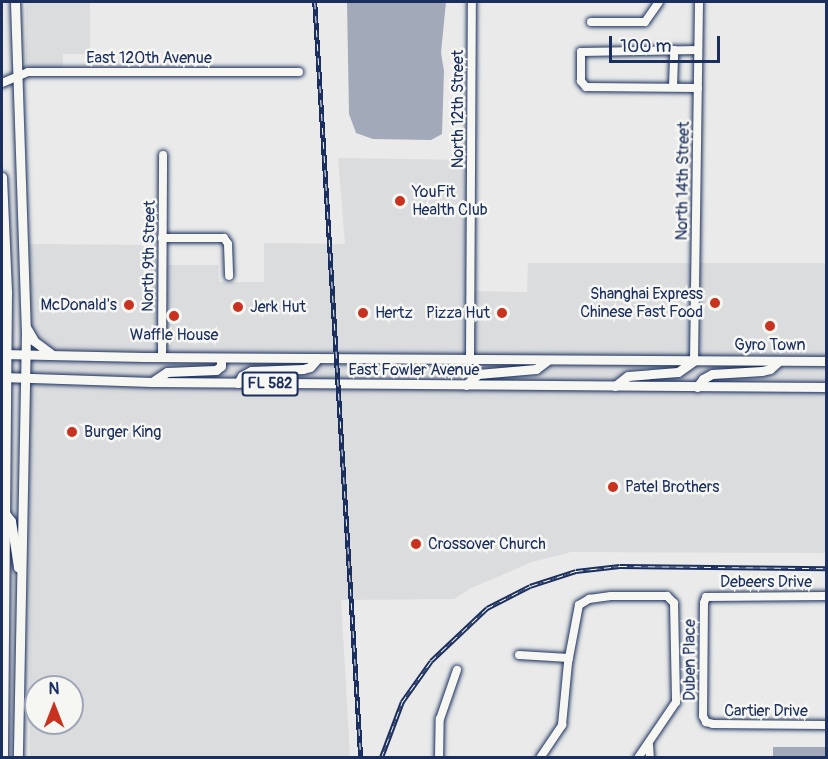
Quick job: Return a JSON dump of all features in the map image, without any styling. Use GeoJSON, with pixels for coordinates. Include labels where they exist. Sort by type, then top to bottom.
{"type":"FeatureCollection","features":[{"type":"Feature","properties":{"kind":"main road"},"geometry":{"type":"LineString","coordinates":[[15,2],[26,326],[18,758]]}},
{"type":"Feature","properties":{"kind":"main road"},"geometry":{"type":"LineString","coordinates":[[2,177],[7,323],[4,354],[3,758]]}},
{"type":"Feature","properties":{"kind":"main road"},"geometry":{"type":"LineString","coordinates":[[2,332],[7,323]]}},
{"type":"Feature","properties":{"kind":"main road"},"geometry":{"type":"LineString","coordinates":[[26,326],[34,341],[53,355]]}},
{"type":"Feature","properties":{"kind":"main road","name":"East Fowler Avenue"},"geometry":{"type":"LineString","coordinates":[[4,354],[162,358],[826,361]]}},
{"type":"Feature","properties":{"kind":"main road"},"geometry":{"type":"LineString","coordinates":[[152,382],[167,372],[216,370],[221,366],[221,358]]}},
{"type":"Feature","properties":{"kind":"main road"},"geometry":{"type":"LineString","coordinates":[[238,383],[242,376],[251,371],[310,368],[318,358]]}},
{"type":"Feature","properties":{"kind":"main road"},"geometry":{"type":"LineString","coordinates":[[466,384],[478,374],[536,369],[548,360]]}},
{"type":"Feature","properties":{"kind":"main road"},"geometry":{"type":"LineString","coordinates":[[615,386],[628,376],[678,372],[694,361]]}},
{"type":"Feature","properties":{"kind":"main road"},"geometry":{"type":"LineString","coordinates":[[697,387],[703,379],[712,374],[762,371],[770,369],[779,361]]}},
{"type":"Feature","properties":{"kind":"main road","name":"East Fowler Avenue"},"geometry":{"type":"LineString","coordinates":[[4,377],[152,382],[826,387]]}},
{"type":"Feature","properties":{"kind":"main road"},"geometry":{"type":"LineString","coordinates":[[4,512],[11,521],[13,545],[21,574]]}},
{"type":"Feature","properties":{"kind":"street","name":"North 12th Street"},"geometry":{"type":"LineString","coordinates":[[471,360],[472,2]]}},
{"type":"Feature","properties":{"kind":"street"},"geometry":{"type":"LineString","coordinates":[[591,22],[645,22],[659,2]]}},
{"type":"Feature","properties":{"kind":"street"},"geometry":{"type":"LineString","coordinates":[[694,2],[699,2]]}},
{"type":"Feature","properties":{"kind":"street","name":"North 14th Street"},"geometry":{"type":"LineString","coordinates":[[694,361],[699,2]]}},
{"type":"Feature","properties":{"kind":"street"},"geometry":{"type":"LineString","coordinates":[[674,50],[674,87]]}},
{"type":"Feature","properties":{"kind":"street"},"geometry":{"type":"LineString","coordinates":[[698,50],[581,52],[582,81],[586,87],[698,88]]}},
{"type":"Feature","properties":{"kind":"street","name":"East 120th Avenue"},"geometry":{"type":"LineString","coordinates":[[2,83],[28,72],[299,72]]}},
{"type":"Feature","properties":{"kind":"street","name":"North 9th Street"},"geometry":{"type":"LineString","coordinates":[[162,358],[163,155]]}},
{"type":"Feature","properties":{"kind":"street"},"geometry":{"type":"LineString","coordinates":[[162,238],[224,238],[228,244],[229,276]]}},
{"type":"Feature","properties":{"kind":"street"},"geometry":{"type":"LineString","coordinates":[[540,758],[562,725],[568,658],[577,609],[585,600],[621,595],[672,598],[676,702],[649,745],[638,758]]}},
{"type":"Feature","properties":{"kind":"street","name":"Debeers Drive"},"geometry":{"type":"LineString","coordinates":[[706,597],[826,596]]}},
{"type":"Feature","properties":{"kind":"street","name":"Duben Place"},"geometry":{"type":"LineString","coordinates":[[706,597],[704,603],[703,716],[706,722]]}},
{"type":"Feature","properties":{"kind":"street"},"geometry":{"type":"LineString","coordinates":[[519,655],[568,658]]}},
{"type":"Feature","properties":{"kind":"street"},"geometry":{"type":"LineString","coordinates":[[439,758],[440,719],[457,670]]}},
{"type":"Feature","properties":{"kind":"street"},"geometry":{"type":"LineString","coordinates":[[3,671],[18,674]]}},
{"type":"Feature","properties":{"kind":"street","name":"Cartier Drive"},"geometry":{"type":"LineString","coordinates":[[706,722],[826,725]]}},
{"type":"Feature","properties":{"kind":"street"},"geometry":{"type":"LineString","coordinates":[[649,745],[650,758]]}},
{"type":"Feature","properties":{"kind":"shaded area"},"geometry":{"type":"Polygon","coordinates":[[[26,2],[90,2],[90,54],[63,54],[63,68],[26,68],[26,2]]]}},
{"type":"Feature","properties":{"kind":"shaded area"},"geometry":{"type":"Polygon","coordinates":[[[338,158],[468,160],[466,291],[527,292],[528,263],[826,263],[826,553],[571,552],[532,562],[471,588],[454,599],[341,600],[350,757],[30,757],[30,735],[84,735],[84,675],[30,675],[28,244],[154,245],[154,265],[218,265],[219,282],[264,282],[264,243],[345,244],[338,158]]]}},
{"type":"Feature","properties":{"kind":"water"},"geometry":{"type":"Polygon","coordinates":[[[347,2],[446,2],[441,53],[444,71],[442,134],[431,140],[373,139],[356,133],[349,114],[347,2]]]}},
{"type":"Feature","properties":{"kind":"water"},"geometry":{"type":"Polygon","coordinates":[[[773,747],[826,747],[826,758],[773,758],[773,747]]]}},
{"type":"Feature","properties":{"kind":"railway"},"geometry":{"type":"LineString","coordinates":[[315,2],[361,758]]}},
{"type":"Feature","properties":{"kind":"railway"},"geometry":{"type":"LineString","coordinates":[[381,758],[402,702],[431,661],[487,608],[530,586],[576,571],[620,566],[826,568]]}},
{"type":"Feature","properties":{"kind":"place","name":"YouFit Health Club"},"geometry":{"type":"Point","coordinates":[400,201]}},
{"type":"Feature","properties":{"kind":"place","name":"Shanghai Express Chinese Fast Food"},"geometry":{"type":"Point","coordinates":[715,303]}},
{"type":"Feature","properties":{"kind":"place","name":"McDonald's"},"geometry":{"type":"Point","coordinates":[129,305]}},
{"type":"Feature","properties":{"kind":"place","name":"Jerk Hut"},"geometry":{"type":"Point","coordinates":[238,307]}},
{"type":"Feature","properties":{"kind":"place","name":"Hertz"},"geometry":{"type":"Point","coordinates":[363,313]}},
{"type":"Feature","properties":{"kind":"place","name":"Pizza Hut"},"geometry":{"type":"Point","coordinates":[502,313]}},
{"type":"Feature","properties":{"kind":"place","name":"Waffle House"},"geometry":{"type":"Point","coordinates":[174,316]}},
{"type":"Feature","properties":{"kind":"place","name":"Gyro Town"},"geometry":{"type":"Point","coordinates":[770,326]}},
{"type":"Feature","properties":{"kind":"place","name":"Burger King"},"geometry":{"type":"Point","coordinates":[72,432]}},
{"type":"Feature","properties":{"kind":"place","name":"Patel Brothers"},"geometry":{"type":"Point","coordinates":[613,487]}},
{"type":"Feature","properties":{"kind":"place","name":"Crossover Church"},"geometry":{"type":"Point","coordinates":[416,544]}}]}
